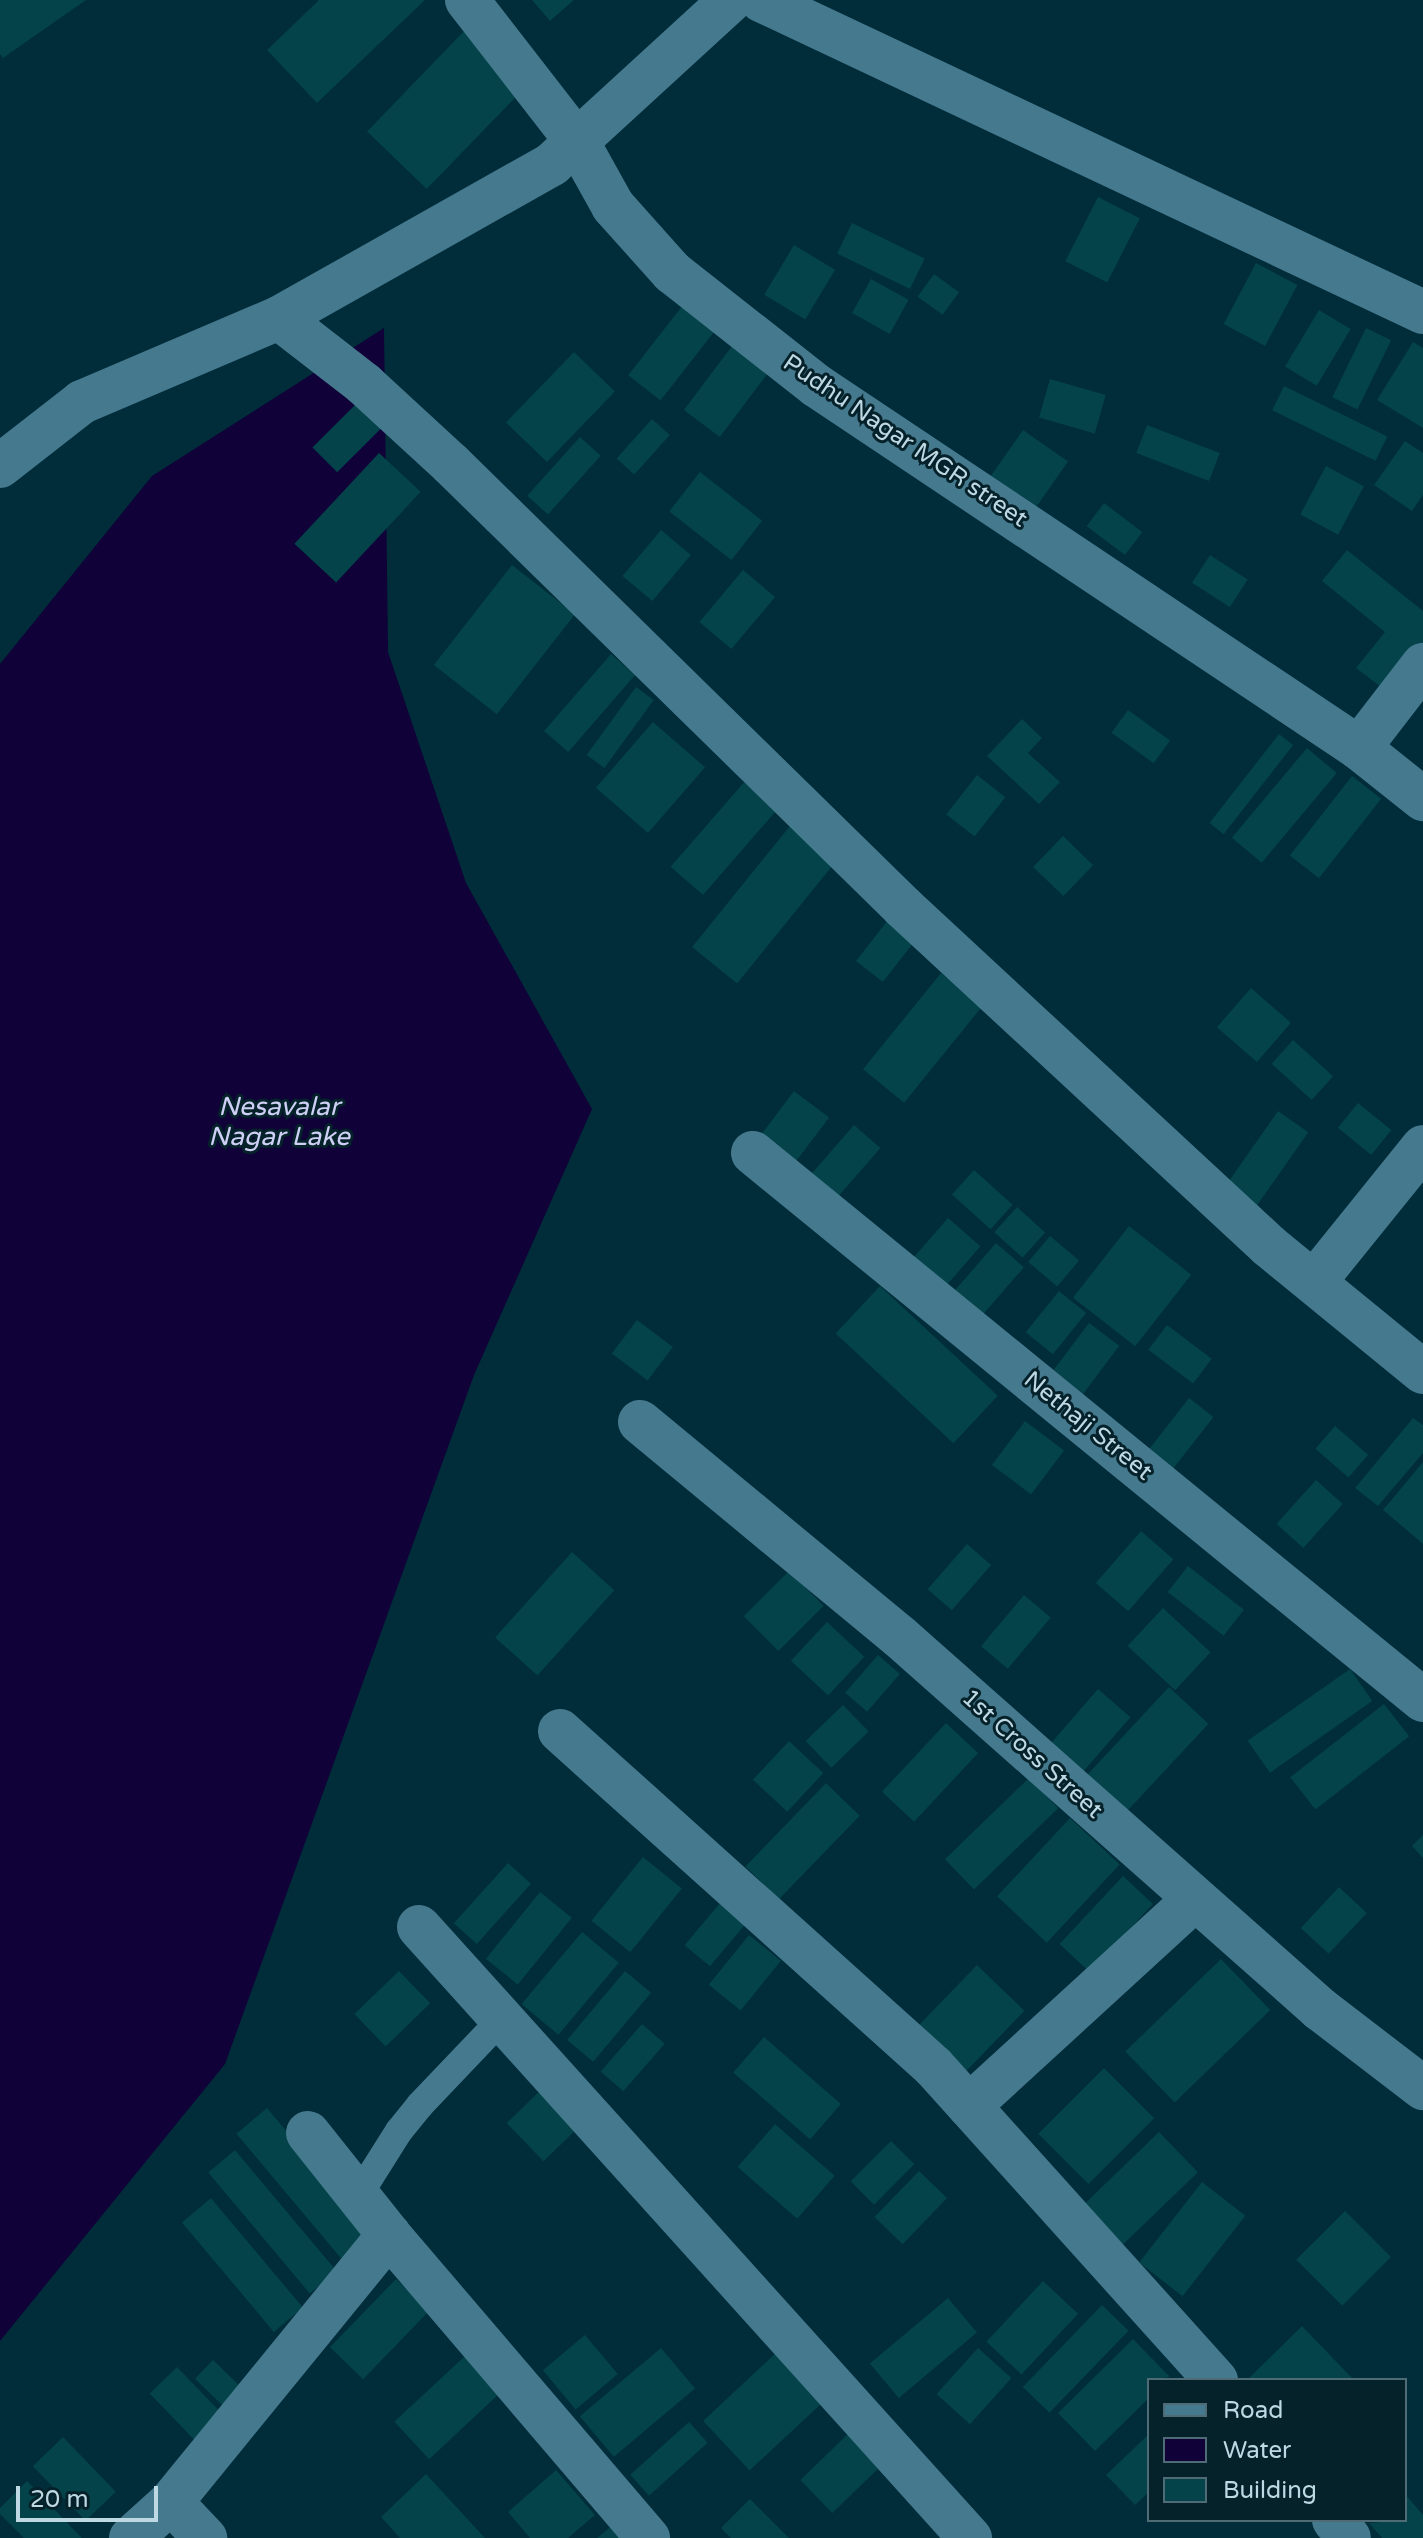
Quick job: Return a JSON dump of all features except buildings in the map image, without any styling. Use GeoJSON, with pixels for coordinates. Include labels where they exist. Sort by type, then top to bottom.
{"type":"FeatureCollection","features":[{"type":"Feature","properties":{"kind":"street","name":"Pudhu Nagar MGR street"},"geometry":{"type":"LineString","coordinates":[[467,0],[578,143],[613,206],[672,272],[805,377],[1359,748],[1423,799]]}},
{"type":"Feature","properties":{"kind":"street"},"geometry":{"type":"LineString","coordinates":[[0,466],[82,402],[279,318],[552,164],[731,0]]}},
{"type":"Feature","properties":{"kind":"street"},"geometry":{"type":"LineString","coordinates":[[761,0],[1423,312]]}},
{"type":"Feature","properties":{"kind":"street"},"geometry":{"type":"LineString","coordinates":[[279,318],[364,384],[451,464],[903,907],[1269,1246],[1423,1372]]}},
{"type":"Feature","properties":{"kind":"street"},"geometry":{"type":"LineString","coordinates":[[1359,748],[1423,665]]}},
{"type":"Feature","properties":{"kind":"street"},"geometry":{"type":"LineString","coordinates":[[1315,1281],[1423,1147]]}},
{"type":"Feature","properties":{"kind":"street","name":"Nethaji Street"},"geometry":{"type":"LineString","coordinates":[[753,1153],[1423,1700]]}},
{"type":"Feature","properties":{"kind":"street","name":"1st Cross Street"},"geometry":{"type":"LineString","coordinates":[[640,1422],[900,1637],[1320,2009],[1423,2088]]}},
{"type":"Feature","properties":{"kind":"street"},"geometry":{"type":"LineString","coordinates":[[560,1731],[933,2066],[1214,2378]]}},
{"type":"Feature","properties":{"kind":"street"},"geometry":{"type":"LineString","coordinates":[[969,2106],[1195,1899]]}},
{"type":"Feature","properties":{"kind":"street"},"geometry":{"type":"LineString","coordinates":[[419,1927],[970,2538]]}},
{"type":"Feature","properties":{"kind":"street"},"geometry":{"type":"LineString","coordinates":[[308,2133],[389,2235],[648,2538]]}},
{"type":"Feature","properties":{"kind":"street"},"geometry":{"type":"LineString","coordinates":[[131,2538],[171,2502],[389,2235]]}},
{"type":"Feature","properties":{"kind":"street"},"geometry":{"type":"LineString","coordinates":[[171,2502],[205,2538]]}},
{"type":"Feature","properties":{"kind":"street"},"geometry":{"type":"LineString","coordinates":[[1336,2522],[1349,2538]]}},
{"type":"Feature","properties":{"kind":"lane"},"geometry":{"type":"LineString","coordinates":[[358,2196],[420,2105],[502,2019]]}},
{"type":"Feature","properties":{"kind":"water","name":"Nesavalar Nagar Lake"},"geometry":{"type":"Polygon","coordinates":[[[384,328],[388,652],[466,883],[592,1109],[474,1375],[225,2064],[0,2341],[0,664],[152,476],[384,328]]]}}]}
